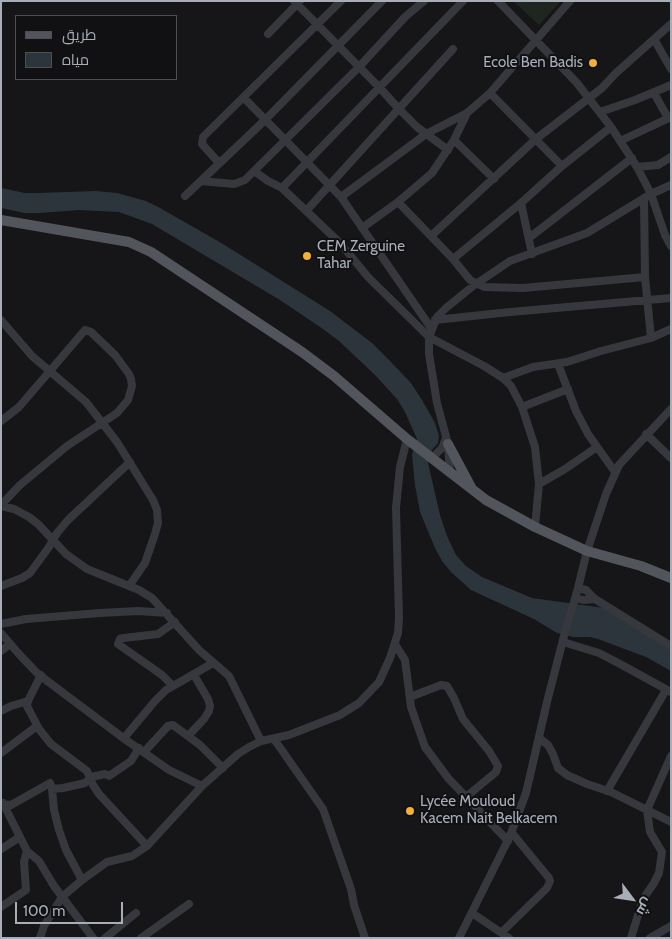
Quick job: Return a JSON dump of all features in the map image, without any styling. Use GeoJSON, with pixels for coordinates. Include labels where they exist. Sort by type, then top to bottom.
{"type":"FeatureCollection","features":[{"type":"Feature","properties":{"kind":"main road"},"geometry":{"type":"LineString","coordinates":[[1,220],[129,242],[151,252],[302,352],[473,490],[535,527],[587,551],[641,566],[671,578]]}},
{"type":"Feature","properties":{"kind":"main road"},"geometry":{"type":"LineString","coordinates":[[447,441],[473,490]]}},
{"type":"Feature","properties":{"kind":"street"},"geometry":{"type":"LineString","coordinates":[[219,163],[202,144],[203,137],[340,1]]}},
{"type":"Feature","properties":{"kind":"street"},"geometry":{"type":"LineString","coordinates":[[186,196],[265,120],[382,1]]}},
{"type":"Feature","properties":{"kind":"street"},"geometry":{"type":"LineString","coordinates":[[201,181],[234,184],[245,180],[424,1]]}},
{"type":"Feature","properties":{"kind":"street"},"geometry":{"type":"LineString","coordinates":[[282,188],[463,1]]}},
{"type":"Feature","properties":{"kind":"street"},"geometry":{"type":"LineString","coordinates":[[498,1],[576,82],[611,127],[637,167],[648,197],[668,234],[671,246]]}},
{"type":"Feature","properties":{"kind":"street"},"geometry":{"type":"LineString","coordinates":[[341,197],[426,134],[467,113],[490,93],[570,1]]}},
{"type":"Feature","properties":{"kind":"street"},"geometry":{"type":"LineString","coordinates":[[268,34],[297,2],[398,108],[426,134],[448,150]]}},
{"type":"Feature","properties":{"kind":"street"},"geometry":{"type":"LineString","coordinates":[[431,236],[536,139],[602,88],[671,24]]}},
{"type":"Feature","properties":{"kind":"street"},"geometry":{"type":"LineString","coordinates":[[654,39],[671,69]]}},
{"type":"Feature","properties":{"kind":"street"},"geometry":{"type":"LineString","coordinates":[[307,210],[453,49]]}},
{"type":"Feature","properties":{"kind":"street"},"geometry":{"type":"LineString","coordinates":[[600,112],[671,85]]}},
{"type":"Feature","properties":{"kind":"street"},"geometry":{"type":"LineString","coordinates":[[490,93],[562,166]]}},
{"type":"Feature","properties":{"kind":"street"},"geometry":{"type":"LineString","coordinates":[[620,141],[669,118],[654,93]]}},
{"type":"Feature","properties":{"kind":"street"},"geometry":{"type":"LineString","coordinates":[[244,98],[341,197],[433,324]]}},
{"type":"Feature","properties":{"kind":"street"},"geometry":{"type":"LineString","coordinates":[[362,228],[427,178],[448,150],[467,113]]}},
{"type":"Feature","properties":{"kind":"street"},"geometry":{"type":"LineString","coordinates":[[453,259],[611,127]]}},
{"type":"Feature","properties":{"kind":"street"},"geometry":{"type":"LineString","coordinates":[[454,140],[494,179]]}},
{"type":"Feature","properties":{"kind":"street"},"geometry":{"type":"LineString","coordinates":[[637,167],[658,165],[671,157]]}},
{"type":"Feature","properties":{"kind":"street"},"geometry":{"type":"LineString","coordinates":[[529,238],[632,158]]}},
{"type":"Feature","properties":{"kind":"street"},"geometry":{"type":"LineString","coordinates":[[254,171],[268,182],[282,188],[307,210],[340,243],[374,283],[429,337],[503,378],[511,386],[522,407],[535,446],[539,484],[535,527]]}},
{"type":"Feature","properties":{"kind":"street"},"geometry":{"type":"LineString","coordinates":[[450,473],[447,441],[430,369],[429,337],[433,324],[446,308],[476,284],[510,261],[587,233],[671,185]]}},
{"type":"Feature","properties":{"kind":"street"},"geometry":{"type":"LineString","coordinates":[[648,197],[645,277],[651,338]]}},
{"type":"Feature","properties":{"kind":"street"},"geometry":{"type":"LineString","coordinates":[[398,202],[453,259],[470,280],[491,289],[645,277]]}},
{"type":"Feature","properties":{"kind":"street"},"geometry":{"type":"LineString","coordinates":[[521,202],[532,254]]}},
{"type":"Feature","properties":{"kind":"street"},"geometry":{"type":"LineString","coordinates":[[433,324],[510,312],[671,298]]}},
{"type":"Feature","properties":{"kind":"street"},"geometry":{"type":"LineString","coordinates":[[1,320],[32,356],[79,394],[104,424],[153,500],[157,510],[158,523],[145,563],[129,586]]}},
{"type":"Feature","properties":{"kind":"street"},"geometry":{"type":"LineString","coordinates":[[503,378],[533,367],[558,364],[651,338],[671,329]]}},
{"type":"Feature","properties":{"kind":"street"},"geometry":{"type":"LineString","coordinates":[[1,421],[19,407],[85,330],[91,332],[115,354],[129,374],[132,386],[125,405],[104,424],[67,446],[20,485],[1,506],[14,509],[29,517],[66,554],[87,570],[129,586],[152,598],[199,650],[229,676],[261,741]]}},
{"type":"Feature","properties":{"kind":"street"},"geometry":{"type":"LineString","coordinates":[[558,364],[576,411],[597,447],[615,472]]}},
{"type":"Feature","properties":{"kind":"street"},"geometry":{"type":"LineString","coordinates":[[522,407],[568,389]]}},
{"type":"Feature","properties":{"kind":"street"},"geometry":{"type":"LineString","coordinates":[[459,938],[510,837],[526,793],[563,639],[575,601],[587,551],[606,494],[619,465],[671,409]]}},
{"type":"Feature","properties":{"kind":"street"},"geometry":{"type":"LineString","coordinates":[[646,434],[671,458]]}},
{"type":"Feature","properties":{"kind":"street"},"geometry":{"type":"LineString","coordinates":[[40,938],[44,926],[62,897],[107,862],[132,856],[147,846],[202,786],[238,754],[261,741],[274,740],[340,715],[358,703],[379,682],[396,644],[399,618],[396,508],[400,467],[410,441]]}},
{"type":"Feature","properties":{"kind":"street"},"geometry":{"type":"LineString","coordinates":[[432,457],[447,441]]}},
{"type":"Feature","properties":{"kind":"street"},"geometry":{"type":"LineString","coordinates":[[539,484],[597,447]]}},
{"type":"Feature","properties":{"kind":"street"},"geometry":{"type":"LineString","coordinates":[[1,586],[30,573],[57,533],[82,505],[130,462]]}},
{"type":"Feature","properties":{"kind":"street"},"geometry":{"type":"LineString","coordinates":[[578,588],[586,590],[595,599],[671,646]]}},
{"type":"Feature","properties":{"kind":"street"},"geometry":{"type":"LineString","coordinates":[[575,601],[595,599]]}},
{"type":"Feature","properties":{"kind":"street"},"geometry":{"type":"LineString","coordinates":[[1,624],[26,619],[81,614],[167,613]]}},
{"type":"Feature","properties":{"kind":"street"},"geometry":{"type":"LineString","coordinates":[[173,686],[118,642],[124,638],[158,634],[175,622]]}},
{"type":"Feature","properties":{"kind":"street"},"geometry":{"type":"LineString","coordinates":[[1,634],[41,675],[124,738],[169,770],[202,786]]}},
{"type":"Feature","properties":{"kind":"street"},"geometry":{"type":"LineString","coordinates":[[563,639],[622,665],[668,691],[607,790]]}},
{"type":"Feature","properties":{"kind":"street"},"geometry":{"type":"LineString","coordinates":[[1,652],[10,644]]}},
{"type":"Feature","properties":{"kind":"street"},"geometry":{"type":"LineString","coordinates":[[396,644],[405,660],[410,697],[425,747],[448,778],[510,837],[549,878],[550,882],[547,888],[502,932]]}},
{"type":"Feature","properties":{"kind":"street"},"geometry":{"type":"LineString","coordinates":[[124,738],[166,690],[213,663]]}},
{"type":"Feature","properties":{"kind":"street"},"geometry":{"type":"LineString","coordinates":[[41,675],[27,706],[37,726],[51,744],[85,769],[99,794],[147,846]]}},
{"type":"Feature","properties":{"kind":"street"},"geometry":{"type":"LineString","coordinates":[[188,736],[204,719],[210,706],[208,698],[194,675]]}},
{"type":"Feature","properties":{"kind":"street"},"geometry":{"type":"LineString","coordinates":[[410,697],[441,685],[447,686],[463,719],[489,751],[498,766],[496,772],[466,797]]}},
{"type":"Feature","properties":{"kind":"street"},"geometry":{"type":"LineString","coordinates":[[1,711],[28,701]]}},
{"type":"Feature","properties":{"kind":"street"},"geometry":{"type":"LineString","coordinates":[[52,789],[85,783],[91,777],[105,774],[109,776],[132,761],[141,750],[171,725],[200,745],[223,768]]}},
{"type":"Feature","properties":{"kind":"street"},"geometry":{"type":"LineString","coordinates":[[1,753],[37,726]]}},
{"type":"Feature","properties":{"kind":"street"},"geometry":{"type":"LineString","coordinates":[[539,738],[548,746],[558,768],[562,772],[586,784],[607,790],[671,822]]}},
{"type":"Feature","properties":{"kind":"street"},"geometry":{"type":"LineString","coordinates":[[274,740],[323,809],[349,883],[354,906],[365,938]]}},
{"type":"Feature","properties":{"kind":"street"},"geometry":{"type":"LineString","coordinates":[[631,938],[643,899],[657,878],[662,858],[662,852],[650,832],[647,810],[671,756]]}},
{"type":"Feature","properties":{"kind":"street"},"geometry":{"type":"LineString","coordinates":[[2,804],[10,805],[50,783],[59,830],[66,850],[82,880]]}},
{"type":"Feature","properties":{"kind":"street"},"geometry":{"type":"LineString","coordinates":[[2,804],[27,851],[39,861],[45,873],[93,938]]}},
{"type":"Feature","properties":{"kind":"street"},"geometry":{"type":"LineString","coordinates":[[1,849],[20,837]]}},
{"type":"Feature","properties":{"kind":"street"},"geometry":{"type":"LineString","coordinates":[[1,907],[26,890],[24,862],[27,851]]}},
{"type":"Feature","properties":{"kind":"street"},"geometry":{"type":"LineString","coordinates":[[141,938],[189,904]]}},
{"type":"Feature","properties":{"kind":"street"},"geometry":{"type":"LineString","coordinates":[[105,938],[136,913]]}},
{"type":"Feature","properties":{"kind":"street"},"geometry":{"type":"LineString","coordinates":[[472,913],[510,938]]}},
{"type":"Feature","properties":{"kind":"street"},"geometry":{"type":"LineString","coordinates":[[650,938],[671,927]]}},
{"type":"Feature","properties":{"kind":"shaded area"},"geometry":{"type":"Polygon","coordinates":[[[513,1],[561,1],[539,25],[513,1]]]}},
{"type":"Feature","properties":{"kind":"water"},"geometry":{"type":"Polygon","coordinates":[[[1,188],[25,193],[96,191],[117,193],[146,201],[223,244],[330,311],[372,343],[411,383],[435,423],[439,436],[438,443],[432,450],[428,463],[447,536],[456,555],[466,566],[482,577],[532,598],[604,608],[671,649],[671,671],[646,657],[598,639],[573,637],[557,633],[534,619],[471,590],[451,572],[435,548],[420,512],[412,455],[417,439],[405,412],[397,399],[374,374],[339,341],[323,329],[280,300],[152,224],[119,212],[79,210],[25,213],[1,208],[1,188]]]}},
{"type":"Feature","properties":{"kind":"place","name":"Ecole Ben Badis"},"geometry":{"type":"Point","coordinates":[593,63]}},
{"type":"Feature","properties":{"kind":"place","name":"CEM Zerguine Tahar"},"geometry":{"type":"Point","coordinates":[307,256]}},
{"type":"Feature","properties":{"kind":"place","name":"Lycée Mouloud Kacem Nait Belkacem"},"geometry":{"type":"Point","coordinates":[410,811]}}]}
